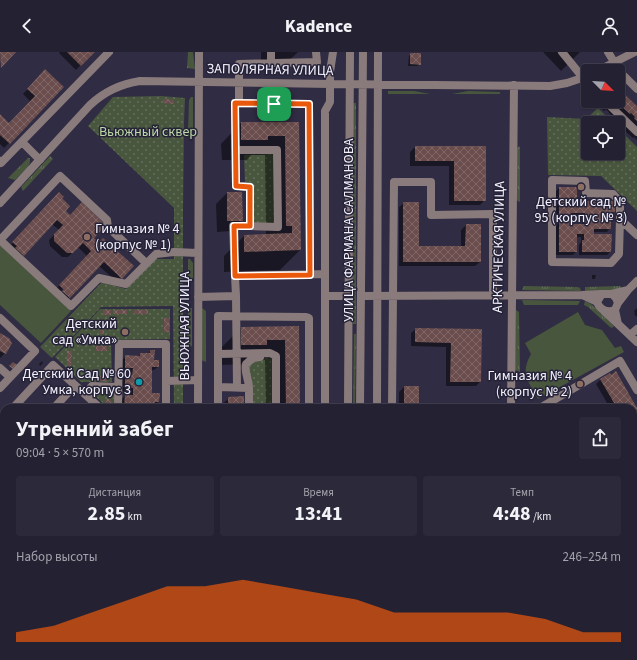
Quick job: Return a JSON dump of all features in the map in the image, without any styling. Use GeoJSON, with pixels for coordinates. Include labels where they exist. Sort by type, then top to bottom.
{"type":"FeatureCollection","features":[{"type":"Feature","properties":{"kind":"street"},"geometry":{"type":"LineString","coordinates":[[0,161],[2,163],[109,52]]}},
{"type":"Feature","properties":{"kind":"street","name":"ВЬЮЖНАЯ УЛИЦА"},"geometry":{"type":"LineString","coordinates":[[198,404],[200,52]]}},
{"type":"Feature","properties":{"kind":"street"},"geometry":{"type":"LineString","coordinates":[[271,52],[271,63]]}},
{"type":"Feature","properties":{"kind":"street"},"geometry":{"type":"LineString","coordinates":[[239,103],[240,64],[317,62],[316,52]]}},
{"type":"Feature","properties":{"kind":"street"},"geometry":{"type":"LineString","coordinates":[[325,404],[325,111],[330,102],[330,72],[333,52]]}},
{"type":"Feature","properties":{"kind":"street","name":"УЛИЦА ФАРМАНА САЛМАНОВА"},"geometry":{"type":"LineString","coordinates":[[348,404],[350,52]]}},
{"type":"Feature","properties":{"kind":"street","name":"УЛИЦА ФАРМАНА САЛМАНОВА"},"geometry":{"type":"LineString","coordinates":[[360,404],[363,52]]}},
{"type":"Feature","properties":{"kind":"street"},"geometry":{"type":"LineString","coordinates":[[377,404],[378,52]]}},
{"type":"Feature","properties":{"kind":"street"},"geometry":{"type":"LineString","coordinates":[[562,52],[581,73]]}},
{"type":"Feature","properties":{"kind":"street"},"geometry":{"type":"LineString","coordinates":[[608,52],[620,72],[637,89]]}},
{"type":"Feature","properties":{"kind":"street"},"geometry":{"type":"LineString","coordinates":[[610,64],[635,52]]}},
{"type":"Feature","properties":{"kind":"street","name":"ЗАПОЛЯРНАЯ УЛИЦА"},"geometry":{"type":"LineString","coordinates":[[0,203],[90,105],[100,96],[118,86],[128,83],[140,81],[550,86],[581,80]]}},
{"type":"Feature","properties":{"kind":"street","name":"АРКТИЧЕСКАЯ УЛИЦА"},"geometry":{"type":"LineString","coordinates":[[510,404],[514,85]]}},
{"type":"Feature","properties":{"kind":"street"},"geometry":{"type":"LineString","coordinates":[[250,226],[250,187],[236,186],[235,103],[309,104],[310,275]]}},
{"type":"Feature","properties":{"kind":"street"},"geometry":{"type":"LineString","coordinates":[[612,108],[637,132]]}},
{"type":"Feature","properties":{"kind":"street"},"geometry":{"type":"LineString","coordinates":[[22,142],[40,160]]}},
{"type":"Feature","properties":{"kind":"street"},"geometry":{"type":"LineString","coordinates":[[236,150],[277,150],[278,227],[234,226],[237,387]]}},
{"type":"Feature","properties":{"kind":"street"},"geometry":{"type":"LineString","coordinates":[[146,263],[108,227],[107,220],[60,176],[0,240],[71,306],[99,278],[126,284],[156,254],[174,252],[198,253]]}},
{"type":"Feature","properties":{"kind":"street"},"geometry":{"type":"LineString","coordinates":[[620,219],[619,254],[611,263],[552,262],[552,180],[585,181],[586,193],[614,194],[620,202],[620,219],[637,235]]}},
{"type":"Feature","properties":{"kind":"street"},"geometry":{"type":"LineString","coordinates":[[392,404],[394,182],[431,182],[431,215],[493,214],[493,296]]}},
{"type":"Feature","properties":{"kind":"street"},"geometry":{"type":"LineString","coordinates":[[235,276],[325,274]]}},
{"type":"Feature","properties":{"kind":"street"},"geometry":{"type":"LineString","coordinates":[[604,311],[610,312],[616,307],[628,290],[637,281]]}},
{"type":"Feature","properties":{"kind":"street"},"geometry":{"type":"LineString","coordinates":[[361,296],[582,295],[612,294],[628,290]]}},
{"type":"Feature","properties":{"kind":"street"},"geometry":{"type":"LineString","coordinates":[[597,302],[598,298],[602,294]]}},
{"type":"Feature","properties":{"kind":"street"},"geometry":{"type":"LineString","coordinates":[[612,294],[616,298],[618,324]]}},
{"type":"Feature","properties":{"kind":"street"},"geometry":{"type":"LineString","coordinates":[[582,295],[597,302],[598,305],[637,342]]}},
{"type":"Feature","properties":{"kind":"street"},"geometry":{"type":"LineString","coordinates":[[198,297],[236,296]]}},
{"type":"Feature","properties":{"kind":"street"},"geometry":{"type":"LineString","coordinates":[[325,296],[349,296]]}},
{"type":"Feature","properties":{"kind":"street"},"geometry":{"type":"LineString","coordinates":[[218,404],[218,316],[309,318],[309,404]]}},
{"type":"Feature","properties":{"kind":"street"},"geometry":{"type":"LineString","coordinates":[[0,318],[35,350],[0,388]]}},
{"type":"Feature","properties":{"kind":"street"},"geometry":{"type":"LineString","coordinates":[[630,335],[637,328]]}},
{"type":"Feature","properties":{"kind":"street"},"geometry":{"type":"LineString","coordinates":[[118,404],[118,344],[166,344],[166,404]]}},
{"type":"Feature","properties":{"kind":"street"},"geometry":{"type":"LineString","coordinates":[[218,354],[270,353],[276,356],[276,404]]}},
{"type":"Feature","properties":{"kind":"street"},"geometry":{"type":"LineString","coordinates":[[249,404],[249,388],[245,368],[246,364],[253,358],[270,357],[276,361]]}},
{"type":"Feature","properties":{"kind":"street"},"geometry":{"type":"LineString","coordinates":[[547,404],[620,361],[637,390]]}},
{"type":"Feature","properties":{"kind":"street"},"geometry":{"type":"LineString","coordinates":[[17,404],[53,365],[96,404]]}},
{"type":"Feature","properties":{"kind":"street"},"geometry":{"type":"LineString","coordinates":[[0,368],[10,377]]}},
{"type":"Feature","properties":{"kind":"street"},"geometry":{"type":"LineString","coordinates":[[166,380],[198,380]]}},
{"type":"Feature","properties":{"kind":"street"},"geometry":{"type":"LineString","coordinates":[[58,404],[75,385]]}},
{"type":"Feature","properties":{"kind":"street"},"geometry":{"type":"LineString","coordinates":[[85,394],[92,386],[118,387]]}},
{"type":"Feature","properties":{"kind":"street"},"geometry":{"type":"LineString","coordinates":[[219,387],[249,388]]}},
{"type":"Feature","properties":{"kind":"green space"},"geometry":{"type":"Polygon","coordinates":[[[188,52],[193,52],[195,69],[187,68],[188,52]]]}},
{"type":"Feature","properties":{"kind":"green space"},"geometry":{"type":"Polygon","coordinates":[[[388,91],[414,91],[430,94],[388,94],[388,91]]]}},
{"type":"Feature","properties":{"kind":"green space"},"geometry":{"type":"Polygon","coordinates":[[[468,91],[500,92],[500,94],[452,94],[468,91]]]}},
{"type":"Feature","properties":{"kind":"green space","name":"Вьюжный сквер"},"geometry":{"type":"Polygon","coordinates":[[[161,96],[185,98],[183,212],[183,404],[174,404],[173,306],[101,307],[52,358],[40,347],[102,282],[126,289],[156,259],[174,259],[174,208],[88,126],[113,97],[161,96]]]}},
{"type":"Feature","properties":{"kind":"green space"},"geometry":{"type":"Polygon","coordinates":[[[193,97],[193,132],[188,133],[189,100],[193,97]]]}},
{"type":"Feature","properties":{"kind":"green space"},"geometry":{"type":"Polygon","coordinates":[[[353,103],[356,103],[356,324],[353,324],[353,103]]]}},
{"type":"Feature","properties":{"kind":"green space"},"geometry":{"type":"Polygon","coordinates":[[[598,108],[606,116],[589,116],[598,108]]]}},
{"type":"Feature","properties":{"kind":"green space"},"geometry":{"type":"Polygon","coordinates":[[[547,117],[581,119],[581,160],[625,160],[625,135],[637,147],[637,211],[601,176],[548,175],[547,117]]]}},
{"type":"Feature","properties":{"kind":"green space"},"geometry":{"type":"Polygon","coordinates":[[[520,146],[520,202],[516,200],[516,149],[520,146]]]}},
{"type":"Feature","properties":{"kind":"green space"},"geometry":{"type":"Polygon","coordinates":[[[274,154],[275,225],[253,225],[252,186],[245,182],[244,155],[274,154]]]}},
{"type":"Feature","properties":{"kind":"green space"},"geometry":{"type":"Polygon","coordinates":[[[50,156],[53,159],[23,191],[21,187],[50,156]]]}},
{"type":"Feature","properties":{"kind":"green space"},"geometry":{"type":"Polygon","coordinates":[[[28,158],[30,158],[30,162],[28,167],[15,180],[8,178],[28,158]]]}},
{"type":"Feature","properties":{"kind":"green space"},"geometry":{"type":"Polygon","coordinates":[[[0,243],[71,311],[41,343],[0,305],[0,243]]]}},
{"type":"Feature","properties":{"kind":"green space"},"geometry":{"type":"Polygon","coordinates":[[[188,259],[190,259],[193,263],[193,280],[188,278],[188,259]]]}},
{"type":"Feature","properties":{"kind":"green space"},"geometry":{"type":"Polygon","coordinates":[[[524,286],[578,287],[581,291],[522,290],[524,286]]]}},
{"type":"Feature","properties":{"kind":"green space"},"geometry":{"type":"Polygon","coordinates":[[[620,286],[623,289],[617,291],[585,291],[585,287],[620,286]]]}},
{"type":"Feature","properties":{"kind":"green space"},"geometry":{"type":"Polygon","coordinates":[[[522,300],[580,301],[578,305],[524,305],[522,300]]]}},
{"type":"Feature","properties":{"kind":"green space"},"geometry":{"type":"Polygon","coordinates":[[[585,301],[591,304],[614,326],[612,328],[610,327],[584,305],[585,301]]]}},
{"type":"Feature","properties":{"kind":"green space"},"geometry":{"type":"Polygon","coordinates":[[[192,308],[192,346],[187,348],[188,311],[192,308]]]}},
{"type":"Feature","properties":{"kind":"green space"},"geometry":{"type":"Polygon","coordinates":[[[202,308],[206,311],[206,362],[201,360],[202,308]]]}},
{"type":"Feature","properties":{"kind":"green space"},"geometry":{"type":"Polygon","coordinates":[[[100,309],[170,309],[170,339],[111,340],[112,382],[81,382],[55,357],[100,309]]]}},
{"type":"Feature","properties":{"kind":"green space"},"geometry":{"type":"Polygon","coordinates":[[[516,310],[519,312],[520,372],[515,370],[516,310]]]}},
{"type":"Feature","properties":{"kind":"green space"},"geometry":{"type":"Polygon","coordinates":[[[578,312],[585,325],[602,330],[615,348],[621,346],[624,352],[538,399],[528,382],[526,367],[531,354],[525,343],[578,312]]]}},
{"type":"Feature","properties":{"kind":"green space"},"geometry":{"type":"Polygon","coordinates":[[[354,334],[356,334],[355,404],[353,404],[354,334]]]}},
{"type":"Feature","properties":{"kind":"green space"},"geometry":{"type":"Polygon","coordinates":[[[253,359],[272,359],[274,404],[250,404],[246,372],[253,359]]]}},
{"type":"Feature","properties":{"kind":"green space"},"geometry":{"type":"Polygon","coordinates":[[[96,388],[113,389],[116,392],[115,404],[104,404],[92,393],[96,388]]]}},
{"type":"Feature","properties":{"kind":"building"},"geometry":{"type":"Polygon","coordinates":[[[0,52],[16,52],[1,68],[0,52]]]}},
{"type":"Feature","properties":{"kind":"building"},"geometry":{"type":"Polygon","coordinates":[[[67,52],[95,52],[81,66],[67,52]]]}},
{"type":"Feature","properties":{"kind":"building"},"geometry":{"type":"Polygon","coordinates":[[[410,53],[421,53],[421,65],[410,64],[410,53]]]}},
{"type":"Feature","properties":{"kind":"building"},"geometry":{"type":"Polygon","coordinates":[[[45,69],[64,87],[10,144],[0,135],[0,114],[9,123],[35,96],[27,89],[45,69]]]}},
{"type":"Feature","properties":{"kind":"building"},"geometry":{"type":"Polygon","coordinates":[[[625,95],[637,106],[637,121],[631,113],[630,114],[623,108],[625,108],[625,95]]]}},
{"type":"Feature","properties":{"kind":"building"},"geometry":{"type":"Polygon","coordinates":[[[163,99],[174,100],[173,104],[163,103],[163,99]]]}},
{"type":"Feature","properties":{"kind":"building"},"geometry":{"type":"Polygon","coordinates":[[[241,122],[299,122],[301,250],[244,252],[244,235],[292,233],[292,226],[286,226],[285,136],[268,136],[268,140],[241,140],[241,122]]]}},
{"type":"Feature","properties":{"kind":"building"},"geometry":{"type":"Polygon","coordinates":[[[415,146],[486,146],[486,201],[454,201],[454,161],[415,161],[415,146]]]}},
{"type":"Feature","properties":{"kind":"building","name":"Детский сад № 95 (корпус № 3)"},"geometry":{"type":"Polygon","coordinates":[[[559,187],[577,187],[577,201],[615,201],[615,212],[611,212],[611,229],[594,229],[594,234],[612,234],[611,252],[582,252],[582,240],[584,240],[584,234],[577,234],[577,252],[559,252],[559,221],[571,221],[571,224],[585,224],[585,213],[559,215],[559,187]]]}},
{"type":"Feature","properties":{"kind":"building","name":"Гимназия № 4 (корпус № 1)"},"geometry":{"type":"Polygon","coordinates":[[[59,192],[64,197],[62,198],[70,206],[66,211],[70,215],[82,202],[106,225],[94,238],[99,242],[103,238],[134,266],[122,279],[104,262],[70,298],[62,291],[64,290],[59,285],[91,251],[83,243],[73,253],[67,253],[54,241],[54,234],[63,225],[57,220],[24,256],[15,248],[17,246],[12,242],[59,192]]]}},
{"type":"Feature","properties":{"kind":"building"},"geometry":{"type":"Polygon","coordinates":[[[227,192],[242,192],[243,221],[227,221],[227,192]]]}},
{"type":"Feature","properties":{"kind":"building"},"geometry":{"type":"Polygon","coordinates":[[[403,202],[419,202],[419,246],[465,246],[466,224],[481,224],[481,262],[403,262],[403,202]]]}},
{"type":"Feature","properties":{"kind":"building"},"geometry":{"type":"Polygon","coordinates":[[[103,310],[111,310],[111,315],[103,315],[103,310]]]}},
{"type":"Feature","properties":{"kind":"building"},"geometry":{"type":"Polygon","coordinates":[[[113,310],[127,310],[127,314],[113,314],[113,310]]]}},
{"type":"Feature","properties":{"kind":"building"},"geometry":{"type":"Polygon","coordinates":[[[134,310],[148,310],[148,314],[134,314],[134,310]]]}},
{"type":"Feature","properties":{"kind":"building"},"geometry":{"type":"Polygon","coordinates":[[[164,318],[169,318],[169,332],[164,332],[164,318]]]}},
{"type":"Feature","properties":{"kind":"building"},"geometry":{"type":"Polygon","coordinates":[[[299,326],[300,404],[286,404],[285,340],[267,340],[267,345],[241,345],[241,327],[299,326]]]}},
{"type":"Feature","properties":{"kind":"building"},"geometry":{"type":"Polygon","coordinates":[[[99,328],[104,328],[104,334],[100,334],[99,328]]]}},
{"type":"Feature","properties":{"kind":"building"},"geometry":{"type":"Polygon","coordinates":[[[415,328],[482,329],[481,382],[450,382],[451,343],[415,342],[415,328]]]}},
{"type":"Feature","properties":{"kind":"building"},"geometry":{"type":"Polygon","coordinates":[[[0,333],[9,338],[12,343],[6,354],[0,351],[0,333]]]}},
{"type":"Feature","properties":{"kind":"building"},"geometry":{"type":"Polygon","coordinates":[[[96,346],[107,346],[107,351],[96,351],[96,346]]]}},
{"type":"Feature","properties":{"kind":"building","name":"Детский Сад № 60 Умка, корпус 3"},"geometry":{"type":"Polygon","coordinates":[[[150,350],[155,350],[154,360],[159,360],[159,367],[152,367],[152,393],[160,393],[159,402],[155,402],[155,404],[124,404],[125,395],[133,395],[133,388],[125,388],[125,375],[132,375],[133,368],[125,368],[125,355],[140,356],[140,353],[150,353],[150,350]]]}},
{"type":"Feature","properties":{"kind":"building"},"geometry":{"type":"Polygon","coordinates":[[[67,351],[72,351],[71,366],[67,366],[67,351]]]}},
{"type":"Feature","properties":{"kind":"building"},"geometry":{"type":"Polygon","coordinates":[[[13,362],[17,365],[13,369],[9,366],[13,362]]]}},
{"type":"Feature","properties":{"kind":"building","name":"Гимназия № 4 (корпус № 2)"},"geometry":{"type":"Polygon","coordinates":[[[616,371],[635,404],[615,404],[600,379],[610,373],[611,375],[616,371]]]}},
{"type":"Feature","properties":{"kind":"building"},"geometry":{"type":"Polygon","coordinates":[[[97,376],[107,376],[107,381],[97,381],[97,376]]]}},
{"type":"Feature","properties":{"kind":"building"},"geometry":{"type":"Polygon","coordinates":[[[404,386],[419,386],[419,404],[404,404],[404,386]]]}},
{"type":"Feature","properties":{"kind":"building"},"geometry":{"type":"Polygon","coordinates":[[[244,396],[244,404],[228,404],[228,397],[244,396]]]}},
{"type":"Feature","properties":{"kind":"building"},"geometry":{"type":"Polygon","coordinates":[[[108,398],[114,404],[108,404],[105,401],[108,398]]]}},
{"type":"Feature","properties":{"kind":"place","name":"Детский сад № 95 (корпус № 3)"},"geometry":{"type":"Point","coordinates":[581,187]}},
{"type":"Feature","properties":{"kind":"place","name":"Гимназия № 4 (корпус № 1)"},"geometry":{"type":"Point","coordinates":[87,237]}},
{"type":"Feature","properties":{"kind":"place","name":"Детский сад «Умка»"},"geometry":{"type":"Point","coordinates":[125,332]}},
{"type":"Feature","properties":{"kind":"place","name":"Детский Сад № 60 Умка, корпус 3"},"geometry":{"type":"Point","coordinates":[139,382]}},
{"type":"Feature","properties":{"kind":"place","name":"Гимназия № 4 (корпус № 2)"},"geometry":{"type":"Point","coordinates":[580,384]}},
{"type":"Feature","properties":{"kind":"route"},"geometry":{"type":"LineString","coordinates":[[235,103],[274,104],[309,104],[310,275],[235,276],[234,226],[250,226],[250,187],[236,186],[235,103]]}}]}
